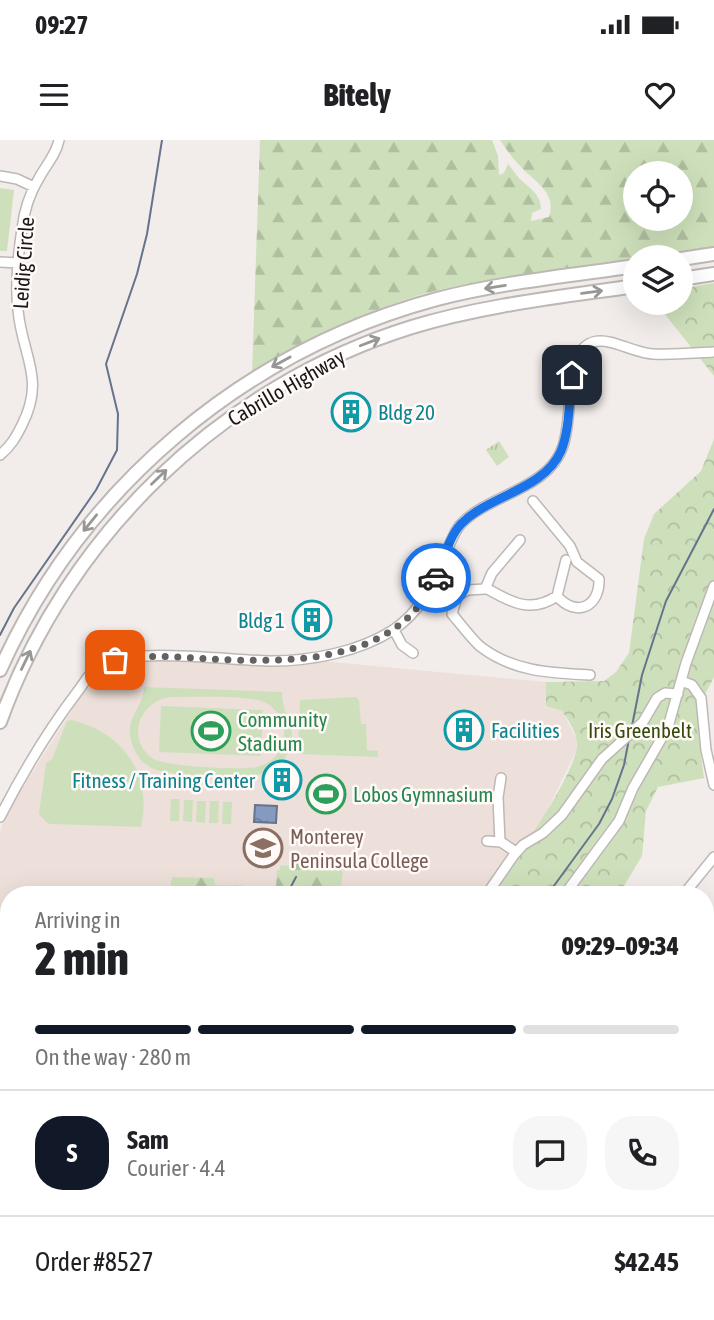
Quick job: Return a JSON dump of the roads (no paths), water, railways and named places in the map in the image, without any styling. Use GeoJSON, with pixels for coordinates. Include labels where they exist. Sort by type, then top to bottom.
{"type":"FeatureCollection","features":[{"type":"Feature","properties":{"kind":"highway"},"geometry":{"type":"LineString","coordinates":[[693,258],[714,254]]}},
{"type":"Feature","properties":{"kind":"highway","name":"Cabrillo Highway"},"geometry":{"type":"LineString","coordinates":[[0,670],[22,625],[50,578],[107,503],[175,436],[252,379],[337,334],[414,306],[486,289],[623,268]]}},
{"type":"Feature","properties":{"kind":"highway"},"geometry":{"type":"LineString","coordinates":[[693,277],[714,274]]}},
{"type":"Feature","properties":{"kind":"highway","name":"Cabrillo Highway"},"geometry":{"type":"LineString","coordinates":[[0,722],[40,633],[91,553],[124,513],[162,474],[234,415],[315,366],[401,330],[492,307],[623,288]]}},
{"type":"Feature","properties":{"kind":"main road"},"geometry":{"type":"LineString","coordinates":[[0,1274],[0,1286]]}},
{"type":"Feature","properties":{"kind":"street","name":"Leidig Circle"},"geometry":{"type":"LineString","coordinates":[[0,455],[13,441],[33,397],[33,376],[17,306],[18,263],[23,218],[34,187],[56,151],[59,140]]}},
{"type":"Feature","properties":{"kind":"street"},"geometry":{"type":"LineString","coordinates":[[0,176],[17,179],[34,187]]}},
{"type":"Feature","properties":{"kind":"street"},"geometry":{"type":"LineString","coordinates":[[0,262],[18,263]]}},
{"type":"Feature","properties":{"kind":"street"},"geometry":{"type":"LineString","coordinates":[[0,817],[68,704],[101,663],[122,658],[160,656],[290,660],[372,643],[394,630],[417,608],[432,588],[461,524],[539,476],[557,459],[564,441],[573,367],[585,348],[605,341],[650,354],[714,352]]}},
{"type":"Feature","properties":{"kind":"street"},"geometry":{"type":"LineString","coordinates":[[533,501],[569,546],[577,562],[598,579],[598,593],[594,600],[577,609],[569,608],[556,596]]}},
{"type":"Feature","properties":{"kind":"street"},"geometry":{"type":"LineString","coordinates":[[486,588],[492,573],[520,540]]}},
{"type":"Feature","properties":{"kind":"street"},"geometry":{"type":"LineString","coordinates":[[432,588],[454,597],[468,590],[486,588],[526,606],[541,605],[556,596],[569,546]]}},
{"type":"Feature","properties":{"kind":"street"},"geometry":{"type":"LineString","coordinates":[[566,560],[577,562]]}},
{"type":"Feature","properties":{"kind":"street"},"geometry":{"type":"LineString","coordinates":[[571,886],[619,821],[633,788],[668,727],[714,586]]}},
{"type":"Feature","properties":{"kind":"street"},"geometry":{"type":"LineString","coordinates":[[454,597],[456,600],[452,614],[477,644],[493,654],[539,673],[590,675]]}},
{"type":"Feature","properties":{"kind":"street"},"geometry":{"type":"LineString","coordinates":[[394,630],[402,645],[414,653]]}},
{"type":"Feature","properties":{"kind":"street"},"geometry":{"type":"LineString","coordinates":[[681,681],[692,685],[701,698],[706,750],[714,785]]}},
{"type":"Feature","properties":{"kind":"street"},"geometry":{"type":"LineString","coordinates":[[493,886],[516,852],[533,837],[543,833],[562,815],[602,759],[643,722],[657,698],[665,693],[678,694]]}},
{"type":"Feature","properties":{"kind":"street"},"geometry":{"type":"LineString","coordinates":[[500,842],[498,797],[501,778]]}},
{"type":"Feature","properties":{"kind":"street"},"geometry":{"type":"LineString","coordinates":[[487,841],[510,845],[516,852]]}},
{"type":"Feature","properties":{"kind":"street"},"geometry":{"type":"LineString","coordinates":[[690,886],[714,857]]}},
{"type":"Feature","properties":{"kind":"water"},"geometry":{"type":"Polygon","coordinates":[[[255,805],[277,806],[276,823],[254,822],[255,805]]]}},
{"type":"Feature","properties":{"kind":"waterway"},"geometry":{"type":"LineString","coordinates":[[0,635],[14,608],[96,490],[117,450],[118,414],[106,364],[137,274],[147,234],[162,140]]}},
{"type":"Feature","properties":{"kind":"waterway"},"geometry":{"type":"LineString","coordinates":[[632,726],[642,675],[666,601],[714,509]]}},
{"type":"Feature","properties":{"kind":"waterway"},"geometry":{"type":"LineString","coordinates":[[554,886],[599,824],[612,799],[624,765],[629,739]]}},
{"type":"Feature","properties":{"kind":"waterway"},"geometry":{"type":"LineString","coordinates":[[291,886],[296,877]]}},
{"type":"Feature","properties":{"kind":"place","name":"Bldg 20"},"geometry":{"type":"Point","coordinates":[351,412]}},
{"type":"Feature","properties":{"kind":"place","name":"Bldg 1"},"geometry":{"type":"Point","coordinates":[312,620]}},
{"type":"Feature","properties":{"kind":"place","name":"Facilities"},"geometry":{"type":"Point","coordinates":[464,730]}},
{"type":"Feature","properties":{"kind":"place","name":"Community Stadium"},"geometry":{"type":"Point","coordinates":[211,731]}},
{"type":"Feature","properties":{"kind":"place","name":"Fitness / Training Center"},"geometry":{"type":"Point","coordinates":[282,780]}},
{"type":"Feature","properties":{"kind":"place","name":"Lobos Gymnasium"},"geometry":{"type":"Point","coordinates":[326,794]}},
{"type":"Feature","properties":{"kind":"place","name":"Monterey Peninsula College"},"geometry":{"type":"Point","coordinates":[263,848]}},
{"type":"Feature","properties":{"kind":"park label","name":"Iris Greenbelt"},"geometry":{"type":"Point","coordinates":[640,730]}}]}
